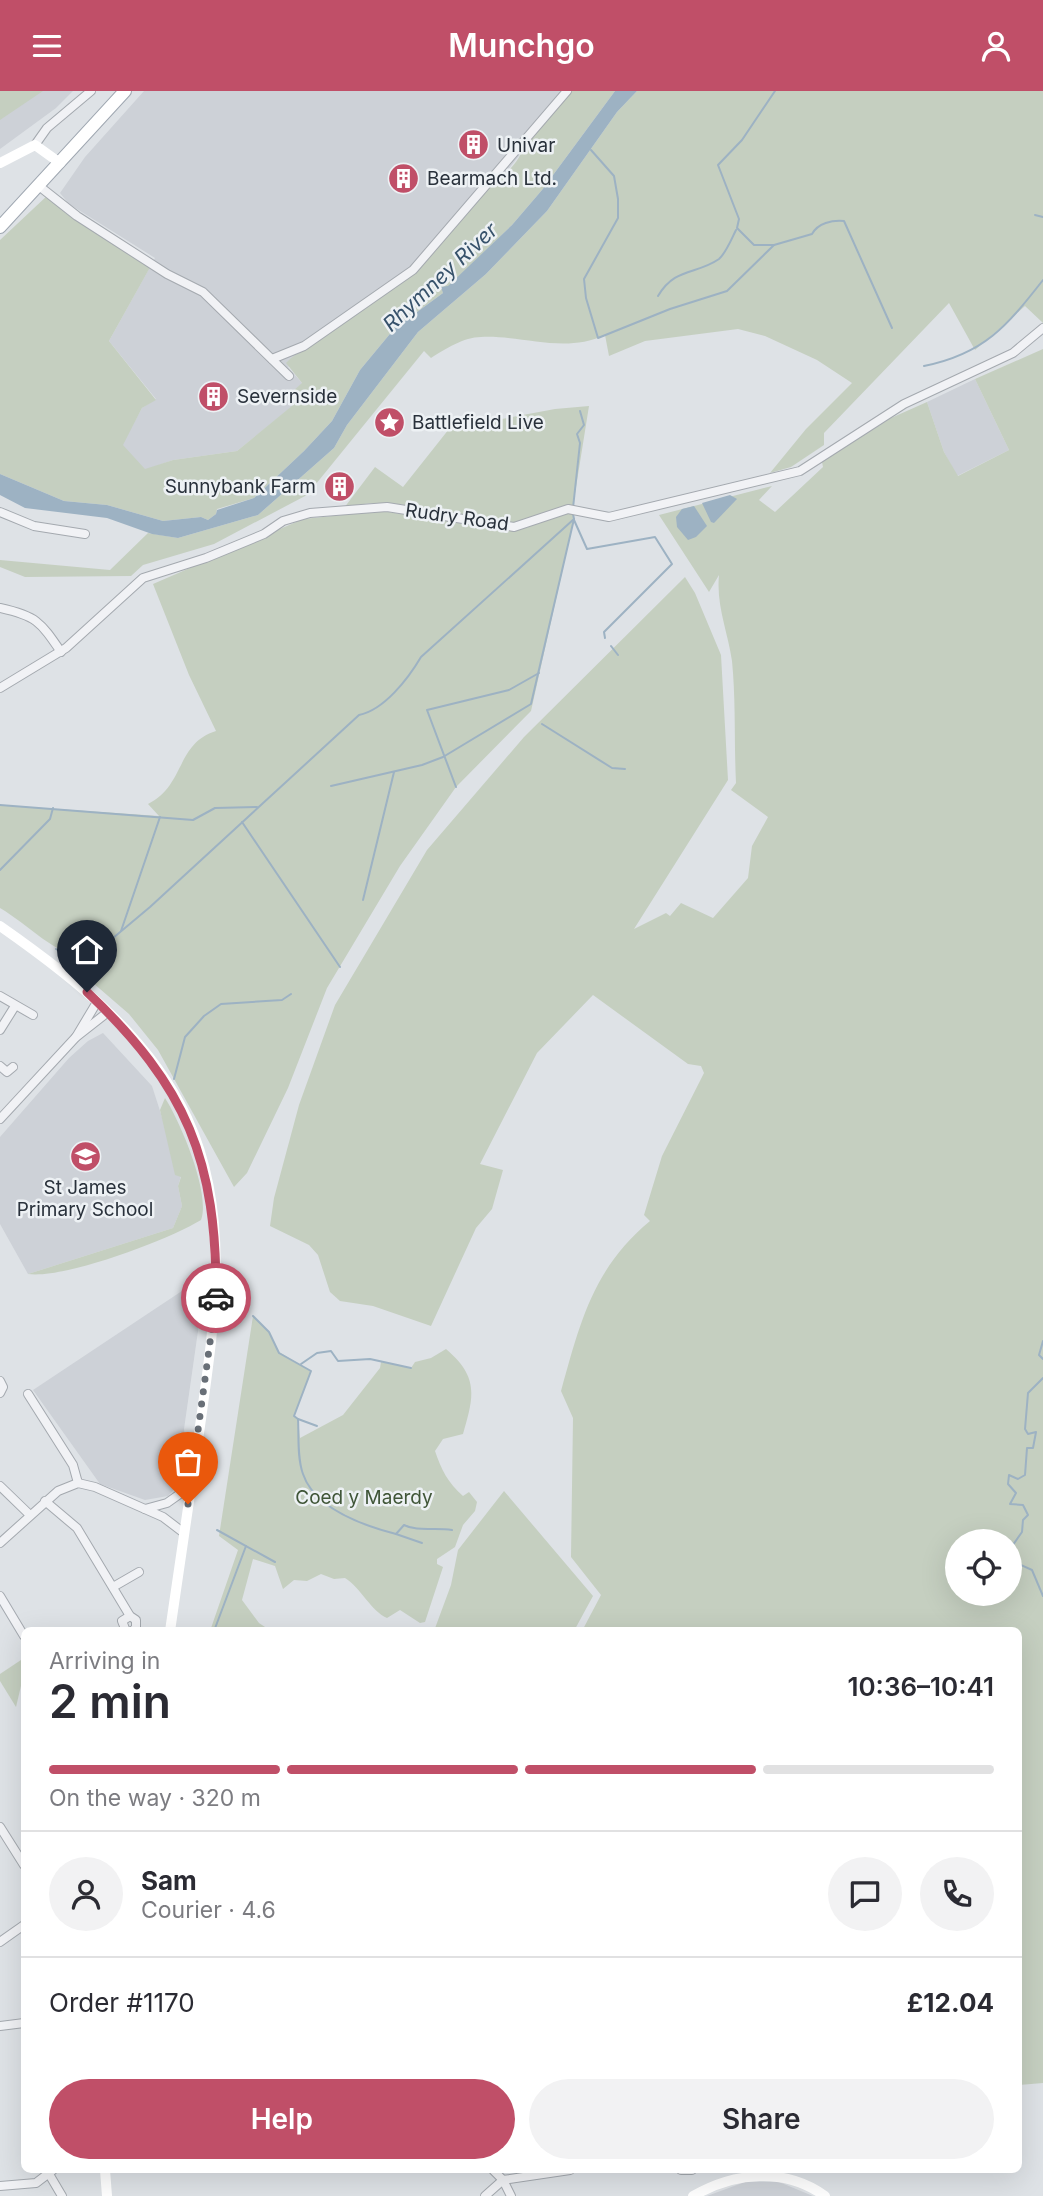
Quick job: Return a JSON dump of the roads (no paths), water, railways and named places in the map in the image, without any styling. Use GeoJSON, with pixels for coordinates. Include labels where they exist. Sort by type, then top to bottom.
{"type":"FeatureCollection","features":[{"type":"Feature","properties":{"kind":"main road"},"geometry":{"type":"LineString","coordinates":[[0,227],[125,91]]}},
{"type":"Feature","properties":{"kind":"street"},"geometry":{"type":"LineString","coordinates":[[0,163],[35,145],[47,128],[91,91]]}},
{"type":"Feature","properties":{"kind":"street"},"geometry":{"type":"LineString","coordinates":[[272,359],[304,346],[413,270],[567,91]]}},
{"type":"Feature","properties":{"kind":"street"},"geometry":{"type":"LineString","coordinates":[[35,145],[60,163]]}},
{"type":"Feature","properties":{"kind":"street"},"geometry":{"type":"LineString","coordinates":[[39,187],[77,216],[167,274],[203,292],[289,376]]}},
{"type":"Feature","properties":{"kind":"street","name":"Rudry Road"},"geometry":{"type":"LineString","coordinates":[[0,688],[61,652],[144,578],[206,558],[264,534],[284,521],[310,513],[387,507],[514,527],[568,509],[609,517],[800,471],[904,404],[1013,353],[1043,328]]}},
{"type":"Feature","properties":{"kind":"street"},"geometry":{"type":"LineString","coordinates":[[0,512],[34,526],[85,534]]}},
{"type":"Feature","properties":{"kind":"street"},"geometry":{"type":"LineString","coordinates":[[0,609],[39,621],[61,652]]}},
{"type":"Feature","properties":{"kind":"street"},"geometry":{"type":"LineString","coordinates":[[0,926],[46,958],[108,1012],[156,1068],[187,1119],[211,1204],[215,1308],[171,1627]]}},
{"type":"Feature","properties":{"kind":"street"},"geometry":{"type":"LineString","coordinates":[[0,996],[33,1014]]}},
{"type":"Feature","properties":{"kind":"street"},"geometry":{"type":"LineString","coordinates":[[76,1037],[97,1002]]}},
{"type":"Feature","properties":{"kind":"street"},"geometry":{"type":"LineString","coordinates":[[0,1030],[15,1006]]}},
{"type":"Feature","properties":{"kind":"street"},"geometry":{"type":"LineString","coordinates":[[0,1119],[76,1037],[108,1012]]}},
{"type":"Feature","properties":{"kind":"street"},"geometry":{"type":"LineString","coordinates":[[0,1066],[8,1072],[13,1067]]}},
{"type":"Feature","properties":{"kind":"street"},"geometry":{"type":"LineString","coordinates":[[0,1381],[3,1387],[0,1393]]}},
{"type":"Feature","properties":{"kind":"street"},"geometry":{"type":"LineString","coordinates":[[28,1394],[75,1468],[78,1483]]}},
{"type":"Feature","properties":{"kind":"street"},"geometry":{"type":"LineString","coordinates":[[0,1543],[45,1501],[63,1488],[78,1483],[95,1486],[168,1520],[184,1533]]}},
{"type":"Feature","properties":{"kind":"street"},"geometry":{"type":"LineString","coordinates":[[0,1486],[30,1515]]}},
{"type":"Feature","properties":{"kind":"street"},"geometry":{"type":"LineString","coordinates":[[142,1509],[167,1503],[191,1486]]}},
{"type":"Feature","properties":{"kind":"street"},"geometry":{"type":"LineString","coordinates":[[45,1501],[77,1528],[130,1616],[137,1623],[133,1627]]}},
{"type":"Feature","properties":{"kind":"street"},"geometry":{"type":"LineString","coordinates":[[113,1587],[139,1572]]}},
{"type":"Feature","properties":{"kind":"street"},"geometry":{"type":"LineString","coordinates":[[0,1596],[21,1631]]}},
{"type":"Feature","properties":{"kind":"street"},"geometry":{"type":"LineString","coordinates":[[0,1826],[21,1860]]}},
{"type":"Feature","properties":{"kind":"street"},"geometry":{"type":"LineString","coordinates":[[0,1942],[21,1927]]}},
{"type":"Feature","properties":{"kind":"street"},"geometry":{"type":"LineString","coordinates":[[0,2026],[21,2023]]}},
{"type":"Feature","properties":{"kind":"street"},"geometry":{"type":"LineString","coordinates":[[0,2186],[36,2183],[50,2173]]}},
{"type":"Feature","properties":{"kind":"street"},"geometry":{"type":"LineString","coordinates":[[51,2173],[62,2196]]}},
{"type":"Feature","properties":{"kind":"street"},"geometry":{"type":"LineString","coordinates":[[105,2173],[107,2196]]}},
{"type":"Feature","properties":{"kind":"street"},"geometry":{"type":"LineString","coordinates":[[496,2173],[511,2196]]}},
{"type":"Feature","properties":{"kind":"street"},"geometry":{"type":"LineString","coordinates":[[485,2196],[503,2180],[550,2173]]}},
{"type":"Feature","properties":{"kind":"street"},"geometry":{"type":"LineString","coordinates":[[693,2196],[736,2177],[763,2176],[799,2182],[825,2196]]}},
{"type":"Feature","properties":{"kind":"water"},"geometry":{"type":"Polygon","coordinates":[[[615,91],[637,91],[617,112],[547,211],[486,274],[418,332],[347,425],[334,448],[258,515],[178,538],[152,534],[107,518],[25,508],[0,495],[0,474],[64,501],[107,505],[163,521],[201,517],[208,520],[217,510],[254,498],[332,421],[360,370],[394,329],[443,293],[441,287],[448,286],[512,225],[542,190],[615,91]]]}},
{"type":"Feature","properties":{"kind":"water"},"geometry":{"type":"Polygon","coordinates":[[[730,495],[737,499],[714,523],[711,522],[702,503],[730,495]]]}},
{"type":"Feature","properties":{"kind":"water"},"geometry":{"type":"Polygon","coordinates":[[[694,506],[707,526],[696,537],[688,540],[677,527],[676,517],[682,509],[694,506]]]}},
{"type":"Feature","properties":{"kind":"waterway"},"geometry":{"type":"LineString","coordinates":[[591,150],[614,176],[618,199],[618,218],[584,279],[586,298],[598,338],[670,309],[727,291],[774,245],[754,245],[737,228],[739,219],[718,165],[742,140],[775,91]]}},
{"type":"Feature","properties":{"kind":"waterway"},"geometry":{"type":"LineString","coordinates":[[1035,215],[1043,217]]}},
{"type":"Feature","properties":{"kind":"waterway"},"geometry":{"type":"LineString","coordinates":[[774,245],[812,234],[826,223],[844,221],[892,328]]}},
{"type":"Feature","properties":{"kind":"waterway"},"geometry":{"type":"LineString","coordinates":[[658,296],[671,280],[719,259],[736,230]]}},
{"type":"Feature","properties":{"kind":"waterway"},"geometry":{"type":"LineString","coordinates":[[924,366],[945,361],[979,346],[1018,311],[1043,280]]}},
{"type":"Feature","properties":{"kind":"waterway"},"geometry":{"type":"LineString","coordinates":[[573,508],[580,443],[577,434],[584,425],[580,411]]}},
{"type":"Feature","properties":{"kind":"waterway"},"geometry":{"type":"LineString","coordinates":[[88,959],[150,907],[359,715],[386,700],[402,684],[421,657],[574,519],[573,514]]}},
{"type":"Feature","properties":{"kind":"waterway"},"geometry":{"type":"LineString","coordinates":[[331,786],[422,765],[443,757],[531,704],[574,519]]}},
{"type":"Feature","properties":{"kind":"waterway"},"geometry":{"type":"LineString","coordinates":[[574,520],[587,549],[655,537],[672,564],[604,632],[605,638]]}},
{"type":"Feature","properties":{"kind":"waterway"},"geometry":{"type":"LineString","coordinates":[[611,646],[618,655]]}},
{"type":"Feature","properties":{"kind":"waterway"},"geometry":{"type":"LineString","coordinates":[[456,787],[427,710],[509,690],[539,673]]}},
{"type":"Feature","properties":{"kind":"waterway"},"geometry":{"type":"LineString","coordinates":[[542,724],[612,768],[625,769]]}},
{"type":"Feature","properties":{"kind":"waterway"},"geometry":{"type":"LineString","coordinates":[[363,900],[394,772]]}},
{"type":"Feature","properties":{"kind":"waterway"},"geometry":{"type":"LineString","coordinates":[[0,805],[193,820],[215,808],[257,807]]}},
{"type":"Feature","properties":{"kind":"waterway"},"geometry":{"type":"LineString","coordinates":[[0,870],[50,819],[53,808]]}},
{"type":"Feature","properties":{"kind":"waterway"},"geometry":{"type":"LineString","coordinates":[[121,931],[160,817]]}},
{"type":"Feature","properties":{"kind":"waterway"},"geometry":{"type":"LineString","coordinates":[[242,822],[340,967]]}},
{"type":"Feature","properties":{"kind":"waterway"},"geometry":{"type":"LineString","coordinates":[[56,949],[70,957],[106,961]]}},
{"type":"Feature","properties":{"kind":"waterway"},"geometry":{"type":"LineString","coordinates":[[174,1079],[185,1037],[204,1016],[221,1004],[282,1000],[291,994]]}},
{"type":"Feature","properties":{"kind":"waterway"},"geometry":{"type":"LineString","coordinates":[[253,1316],[269,1332],[279,1353],[311,1371],[294,1416],[298,1419],[301,1468],[309,1487],[318,1497],[342,1515],[396,1534],[404,1525],[452,1530]]}},
{"type":"Feature","properties":{"kind":"waterway"},"geometry":{"type":"LineString","coordinates":[[1043,1341],[1039,1355],[1043,1359]]}},
{"type":"Feature","properties":{"kind":"waterway"},"geometry":{"type":"LineString","coordinates":[[301,1364],[317,1353],[331,1351],[338,1361],[370,1359],[411,1368]]}},
{"type":"Feature","properties":{"kind":"waterway"},"geometry":{"type":"LineString","coordinates":[[1022,1532],[1023,1520],[1028,1515],[1023,1505],[1010,1504],[1016,1493],[1008,1484],[1009,1475],[1018,1479],[1025,1475],[1027,1448],[1033,1448],[1036,1432],[1028,1434],[1025,1429],[1028,1393],[1043,1378]]}},
{"type":"Feature","properties":{"kind":"waterway"},"geometry":{"type":"LineString","coordinates":[[298,1419],[317,1426]]}},
{"type":"Feature","properties":{"kind":"waterway"},"geometry":{"type":"LineString","coordinates":[[217,1530],[275,1562]]}},
{"type":"Feature","properties":{"kind":"waterway"},"geometry":{"type":"LineString","coordinates":[[396,1534],[422,1543]]}},
{"type":"Feature","properties":{"kind":"waterway"},"geometry":{"type":"LineString","coordinates":[[216,1627],[246,1546]]}},
{"type":"Feature","properties":{"kind":"waterway"},"geometry":{"type":"LineString","coordinates":[[1022,1565],[1032,1570],[1043,1596]]}},
{"type":"Feature","properties":{"kind":"place","name":"Univar"},"geometry":{"type":"Point","coordinates":[474,145]}},
{"type":"Feature","properties":{"kind":"place","name":"Bearmach Ltd."},"geometry":{"type":"Point","coordinates":[404,178]}},
{"type":"Feature","properties":{"kind":"place","name":"Severnside"},"geometry":{"type":"Point","coordinates":[214,396]}},
{"type":"Feature","properties":{"kind":"place","name":"Battlefield Live"},"geometry":{"type":"Point","coordinates":[389,422]}},
{"type":"Feature","properties":{"kind":"place","name":"Sunnybank Farm"},"geometry":{"type":"Point","coordinates":[339,486]}},
{"type":"Feature","properties":{"kind":"place","name":"St James Primary School"},"geometry":{"type":"Point","coordinates":[85,1156]}},
{"type":"Feature","properties":{"kind":"water label","name":"Rhymney River"},"geometry":{"type":"Point","coordinates":[440,277]}},
{"type":"Feature","properties":{"kind":"park label","name":"Coed y Maerdy"},"geometry":{"type":"Point","coordinates":[364,1497]}}]}
